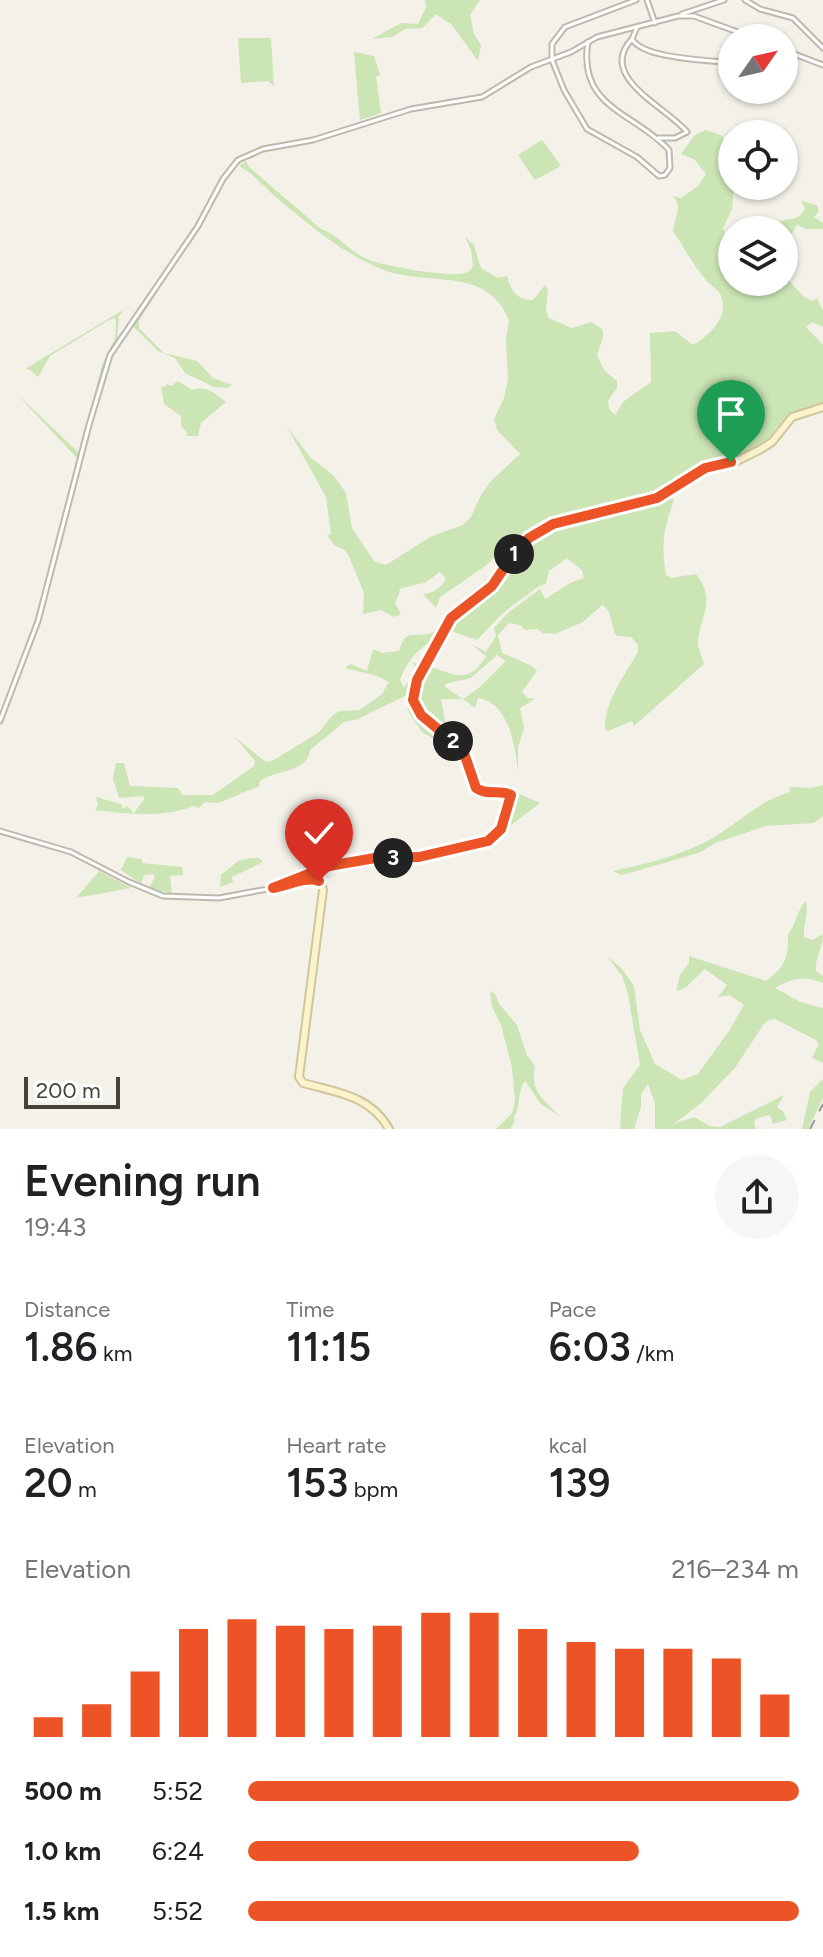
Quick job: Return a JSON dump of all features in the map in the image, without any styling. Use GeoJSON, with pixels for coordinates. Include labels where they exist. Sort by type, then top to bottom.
{"type":"FeatureCollection","features":[{"type":"Feature","properties":{"kind":"street"},"geometry":{"type":"LineString","coordinates":[[588,42],[586,68],[605,101],[620,115],[658,138],[669,150],[672,159],[668,173],[662,177],[637,157],[587,129],[564,90],[552,60],[554,38],[565,27],[636,0]]}},
{"type":"Feature","properties":{"kind":"street"},"geometry":{"type":"LineString","coordinates":[[647,0],[656,23]]}},
{"type":"Feature","properties":{"kind":"street"},"geometry":{"type":"LineString","coordinates":[[0,721],[38,621],[108,361],[116,343],[198,226],[229,169],[246,154],[263,149],[314,140],[411,109],[482,97],[531,67],[612,32],[656,23],[724,0]]}},
{"type":"Feature","properties":{"kind":"street"},"geometry":{"type":"LineString","coordinates":[[745,0],[760,9],[793,18],[823,48]]}},
{"type":"Feature","properties":{"kind":"street"},"geometry":{"type":"LineString","coordinates":[[678,16],[694,16],[718,25]]}},
{"type":"Feature","properties":{"kind":"street"},"geometry":{"type":"LineString","coordinates":[[637,27],[623,51],[629,81],[687,132],[675,138],[658,138]]}},
{"type":"Feature","properties":{"kind":"street"},"geometry":{"type":"LineString","coordinates":[[632,39],[638,47],[651,52],[718,61]]}},
{"type":"Feature","properties":{"kind":"street"},"geometry":{"type":"LineString","coordinates":[[798,55],[823,65]]}},
{"type":"Feature","properties":{"kind":"street"},"geometry":{"type":"LineString","coordinates":[[273,888],[329,866],[375,858],[419,857],[478,844],[495,837],[501,829],[511,795],[486,793],[476,788],[463,750],[421,715],[413,700],[417,680],[451,618],[488,590],[521,545],[543,529],[657,498],[709,466],[737,461],[761,449],[772,442],[792,417],[823,407]]}},
{"type":"Feature","properties":{"kind":"street"},"geometry":{"type":"LineString","coordinates":[[0,831],[58,847],[163,896],[219,898],[314,879],[319,881],[323,887],[299,1077],[303,1083],[366,1103],[382,1117],[389,1129]]}},
{"type":"Feature","properties":{"kind":"green space"},"geometry":{"type":"Polygon","coordinates":[[[425,0],[480,0],[470,15],[474,34],[481,45],[478,61],[452,25],[436,14],[422,28],[405,29],[392,37],[372,39],[401,23],[418,24],[426,7],[425,0]]]}},
{"type":"Feature","properties":{"kind":"green space"},"geometry":{"type":"Polygon","coordinates":[[[238,38],[271,38],[274,86],[268,81],[241,83],[238,38]]]}},
{"type":"Feature","properties":{"kind":"green space"},"geometry":{"type":"Polygon","coordinates":[[[354,52],[374,56],[380,75],[376,77],[381,113],[360,120],[354,52]]]}},
{"type":"Feature","properties":{"kind":"green space"},"geometry":{"type":"Polygon","coordinates":[[[706,130],[718,134],[718,200],[733,200],[729,216],[718,216],[718,292],[701,274],[673,231],[678,209],[673,196],[681,198],[697,187],[706,174],[694,159],[681,154],[695,135],[706,130]]]}},
{"type":"Feature","properties":{"kind":"green space"},"geometry":{"type":"Polygon","coordinates":[[[542,140],[561,166],[535,180],[518,155],[542,140]]]}},
{"type":"Feature","properties":{"kind":"green space"},"geometry":{"type":"Polygon","coordinates":[[[246,161],[249,167],[321,229],[367,259],[417,270],[465,273],[473,265],[465,237],[474,245],[481,268],[498,278],[507,276],[512,290],[519,296],[533,300],[545,285],[549,318],[572,328],[592,322],[603,330],[597,355],[604,370],[617,381],[617,388],[608,401],[609,409],[615,415],[623,402],[651,382],[650,333],[675,331],[693,345],[705,337],[719,320],[720,296],[798,296],[798,290],[812,301],[817,298],[823,311],[823,327],[812,322],[806,327],[823,345],[823,404],[796,411],[782,421],[764,444],[742,456],[704,466],[655,496],[555,520],[536,528],[521,540],[489,584],[448,618],[514,548],[502,548],[488,564],[440,597],[436,608],[423,594],[442,584],[446,578],[440,572],[426,582],[399,589],[395,603],[401,614],[394,617],[381,610],[363,614],[364,593],[348,554],[334,545],[327,535],[331,534],[326,497],[286,425],[310,457],[334,476],[346,493],[352,528],[374,561],[386,565],[432,536],[463,525],[471,517],[491,481],[520,454],[497,430],[494,419],[508,380],[506,339],[509,320],[499,303],[486,291],[471,284],[401,275],[355,256],[315,229],[239,166],[246,161]]]}},
{"type":"Feature","properties":{"kind":"green space"},"geometry":{"type":"Polygon","coordinates":[[[801,201],[817,205],[819,211],[814,217],[823,223],[823,229],[805,229],[798,225],[798,217],[805,208],[801,201]]]}},
{"type":"Feature","properties":{"kind":"green space"},"geometry":{"type":"Polygon","coordinates":[[[166,278],[139,321],[139,328],[164,353],[197,361],[213,378],[232,385],[228,388],[214,387],[185,373],[175,358],[158,351],[133,326],[166,278]]]}},
{"type":"Feature","properties":{"kind":"green space"},"geometry":{"type":"Polygon","coordinates":[[[123,310],[119,316],[117,339],[106,361],[88,424],[40,603],[77,458],[15,392],[79,453],[102,365],[115,338],[116,320],[109,320],[50,356],[38,377],[25,369],[123,310]]]}},
{"type":"Feature","properties":{"kind":"green space"},"geometry":{"type":"Polygon","coordinates":[[[178,381],[192,390],[202,388],[210,391],[226,402],[201,423],[198,436],[186,436],[188,433],[181,426],[181,416],[164,404],[161,386],[171,386],[178,381]]]}},
{"type":"Feature","properties":{"kind":"green space"},"geometry":{"type":"Polygon","coordinates":[[[710,468],[674,496],[664,542],[666,575],[671,578],[696,574],[705,591],[706,606],[698,643],[704,664],[634,726],[632,721],[608,731],[605,729],[608,708],[638,652],[638,645],[631,637],[617,636],[609,612],[602,605],[583,622],[555,634],[537,629],[525,630],[520,625],[509,623],[498,635],[502,653],[537,671],[522,692],[528,698],[535,699],[520,708],[524,728],[518,747],[518,773],[509,728],[504,717],[489,701],[478,698],[475,708],[463,699],[441,699],[446,727],[463,745],[420,710],[415,698],[427,665],[460,675],[473,671],[486,656],[471,644],[486,652],[496,636],[494,628],[509,612],[540,589],[545,599],[584,578],[582,570],[567,558],[549,571],[546,584],[504,612],[477,640],[448,630],[464,610],[494,589],[522,549],[545,531],[658,501],[710,468]],[[497,655],[471,678],[445,684],[463,699],[506,661],[497,655]]]}},
{"type":"Feature","properties":{"kind":"green space"},"geometry":{"type":"Polygon","coordinates":[[[444,627],[413,682],[410,700],[419,716],[460,750],[479,793],[507,795],[509,800],[499,825],[493,831],[507,800],[485,797],[473,791],[459,753],[422,732],[409,713],[405,696],[358,719],[344,722],[310,750],[303,763],[265,778],[259,782],[260,786],[218,803],[205,802],[199,808],[193,806],[157,814],[132,814],[95,810],[98,805],[96,797],[121,804],[123,809],[127,806],[134,813],[145,798],[119,798],[113,779],[116,763],[124,763],[130,786],[178,788],[182,795],[213,795],[254,766],[255,761],[235,737],[266,762],[272,761],[318,733],[333,715],[340,711],[359,710],[382,694],[389,682],[345,668],[350,664],[367,671],[373,649],[382,653],[399,651],[408,636],[431,633],[444,627]],[[433,640],[409,662],[400,680],[404,688],[417,669],[412,662],[417,664],[422,661],[433,640]]]}},
{"type":"Feature","properties":{"kind":"green space"},"geometry":{"type":"Polygon","coordinates":[[[823,785],[823,816],[814,823],[766,826],[715,843],[701,852],[650,867],[622,875],[613,871],[698,846],[768,801],[790,792],[789,787],[823,785]]]}},
{"type":"Feature","properties":{"kind":"green space"},"geometry":{"type":"Polygon","coordinates":[[[520,794],[540,803],[511,825],[502,839],[516,796],[520,794]]]}},
{"type":"Feature","properties":{"kind":"green space"},"geometry":{"type":"Polygon","coordinates":[[[127,857],[142,859],[142,863],[182,867],[183,875],[170,876],[172,894],[149,888],[155,877],[153,874],[144,875],[141,884],[121,870],[127,857]]]}},
{"type":"Feature","properties":{"kind":"green space"},"geometry":{"type":"Polygon","coordinates":[[[259,858],[263,862],[232,877],[233,882],[220,887],[221,875],[238,861],[259,858]]]}},
{"type":"Feature","properties":{"kind":"green space"},"geometry":{"type":"Polygon","coordinates":[[[99,871],[131,888],[76,898],[99,871]]]}},
{"type":"Feature","properties":{"kind":"green space"},"geometry":{"type":"Polygon","coordinates":[[[806,901],[804,937],[812,940],[823,934],[816,971],[823,976],[823,983],[798,979],[775,988],[800,1002],[823,1008],[823,1063],[812,1058],[819,1044],[816,1040],[775,1019],[769,1020],[735,1068],[701,1103],[674,1124],[694,1117],[710,1126],[720,1127],[784,1095],[777,1107],[787,1120],[773,1124],[770,1115],[757,1118],[754,1122],[756,1129],[655,1129],[655,1104],[648,1084],[641,1094],[641,1107],[634,1129],[620,1129],[623,1088],[640,1065],[628,994],[622,976],[607,956],[622,969],[634,986],[640,1030],[655,1064],[682,1080],[698,1074],[744,1005],[730,995],[718,997],[727,985],[705,969],[685,988],[676,991],[680,975],[689,963],[689,956],[766,981],[784,961],[788,934],[806,901]]]}},
{"type":"Feature","properties":{"kind":"green space"},"geometry":{"type":"Polygon","coordinates":[[[490,991],[517,1025],[527,1055],[535,1066],[536,1089],[561,1117],[541,1104],[525,1081],[515,1121],[510,1129],[496,1129],[512,1113],[515,1101],[512,1067],[501,1025],[492,1007],[490,991]]]}},
{"type":"Feature","properties":{"kind":"green space"},"geometry":{"type":"Polygon","coordinates":[[[823,1079],[823,1098],[808,1129],[802,1129],[810,1092],[823,1079]]]}},
{"type":"Feature","properties":{"kind":"railway"},"geometry":{"type":"LineString","coordinates":[[810,1129],[823,1104]]}},
{"type":"Feature","properties":{"kind":"route"},"geometry":{"type":"LineString","coordinates":[[319,881],[311,879],[273,888],[329,866],[360,859],[419,857],[478,844],[495,837],[501,829],[511,795],[486,793],[476,788],[463,750],[421,715],[413,700],[417,680],[448,622],[488,590],[521,545],[543,529],[657,498],[705,468],[731,462]]}}]}
